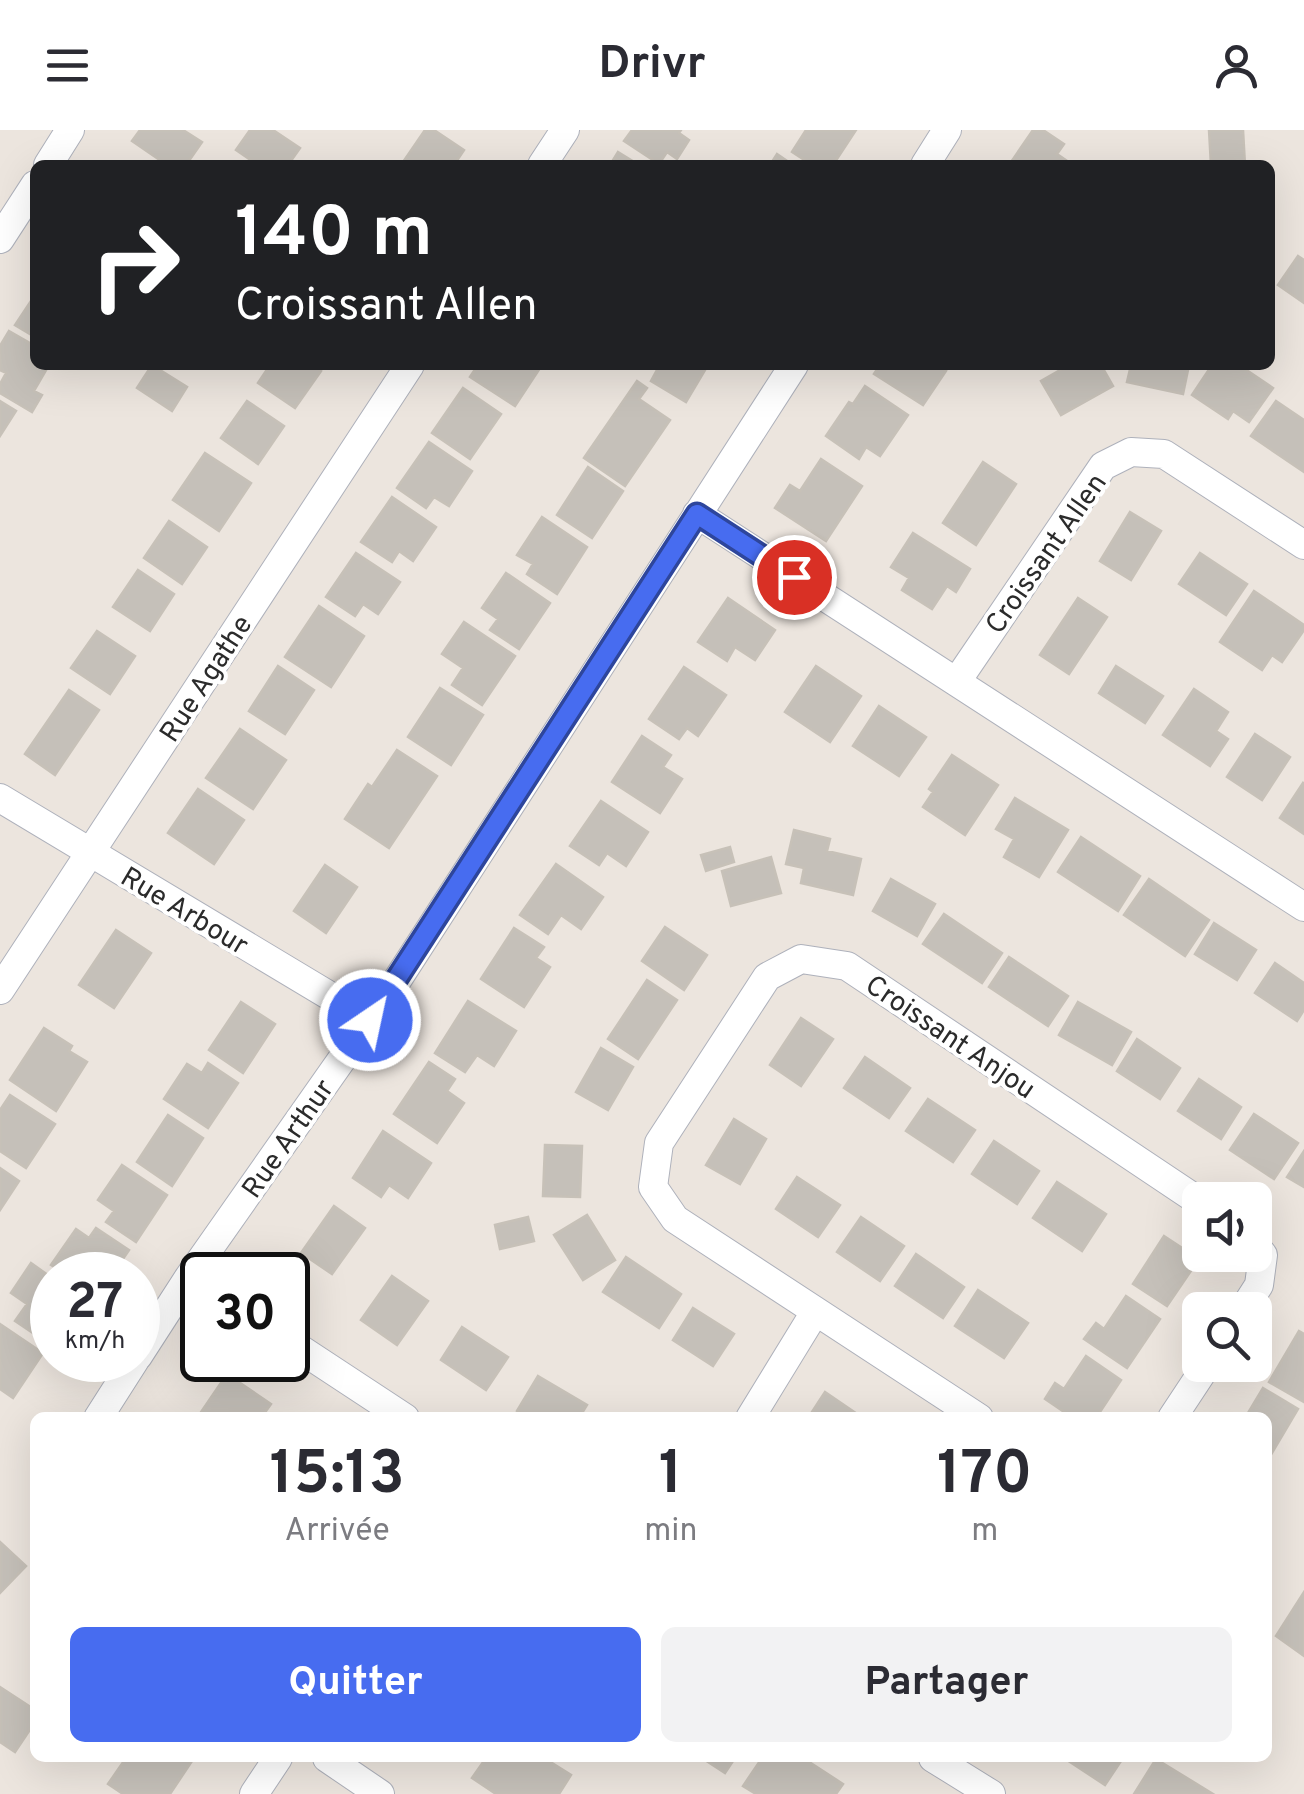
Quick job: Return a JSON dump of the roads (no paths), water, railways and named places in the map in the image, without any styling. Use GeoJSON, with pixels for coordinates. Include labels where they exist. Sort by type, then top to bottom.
{"type":"FeatureCollection","features":[{"type":"Feature","properties":{"kind":"street"},"geometry":{"type":"LineString","coordinates":[[51,160],[70,130]]}},
{"type":"Feature","properties":{"kind":"street"},"geometry":{"type":"LineString","coordinates":[[545,160],[565,130]]}},
{"type":"Feature","properties":{"kind":"street"},"geometry":{"type":"LineString","coordinates":[[927,160],[948,130]]}},
{"type":"Feature","properties":{"kind":"street"},"geometry":{"type":"LineString","coordinates":[[0,240],[30,193]]}},
{"type":"Feature","properties":{"kind":"street","name":"Rue Agathe"},"geometry":{"type":"LineString","coordinates":[[0,990],[407,370]]}},
{"type":"Feature","properties":{"kind":"street","name":"Rue Arthur"},"geometry":{"type":"LineString","coordinates":[[216,1252],[791,370]]}},
{"type":"Feature","properties":{"kind":"street","name":"Croissant Allen"},"geometry":{"type":"LineString","coordinates":[[957,682],[1103,466],[1130,452],[1164,454],[1304,545]]}},
{"type":"Feature","properties":{"kind":"street"},"geometry":{"type":"LineString","coordinates":[[697,514],[1304,907]]}},
{"type":"Feature","properties":{"kind":"street","name":"Rue Arbour"},"geometry":{"type":"LineString","coordinates":[[0,798],[370,1020]]}},
{"type":"Feature","properties":{"kind":"street","name":"Croissant Anjou"},"geometry":{"type":"LineString","coordinates":[[971,1412],[676,1219],[652,1187],[660,1143],[767,977],[801,959],[847,966],[1182,1190]]}},
{"type":"Feature","properties":{"kind":"street","name":"Rue Arthur"},"geometry":{"type":"LineString","coordinates":[[160,1328],[180,1302]]}},
{"type":"Feature","properties":{"kind":"street"},"geometry":{"type":"LineString","coordinates":[[754,1412],[815,1312]]}},
{"type":"Feature","properties":{"kind":"street"},"geometry":{"type":"LineString","coordinates":[[310,1355],[396,1412]]}},
{"type":"Feature","properties":{"kind":"street","name":"Rue Arthur"},"geometry":{"type":"LineString","coordinates":[[102,1412],[121,1382]]}},
{"type":"Feature","properties":{"kind":"street"},"geometry":{"type":"LineString","coordinates":[[1176,1412],[1196,1382]]}},
{"type":"Feature","properties":{"kind":"street"},"geometry":{"type":"LineString","coordinates":[[254,1794],[275,1762]]}},
{"type":"Feature","properties":{"kind":"street"},"geometry":{"type":"LineString","coordinates":[[333,1762],[380,1794]]}},
{"type":"Feature","properties":{"kind":"street"},"geometry":{"type":"LineString","coordinates":[[940,1762],[990,1794]]}}]}
